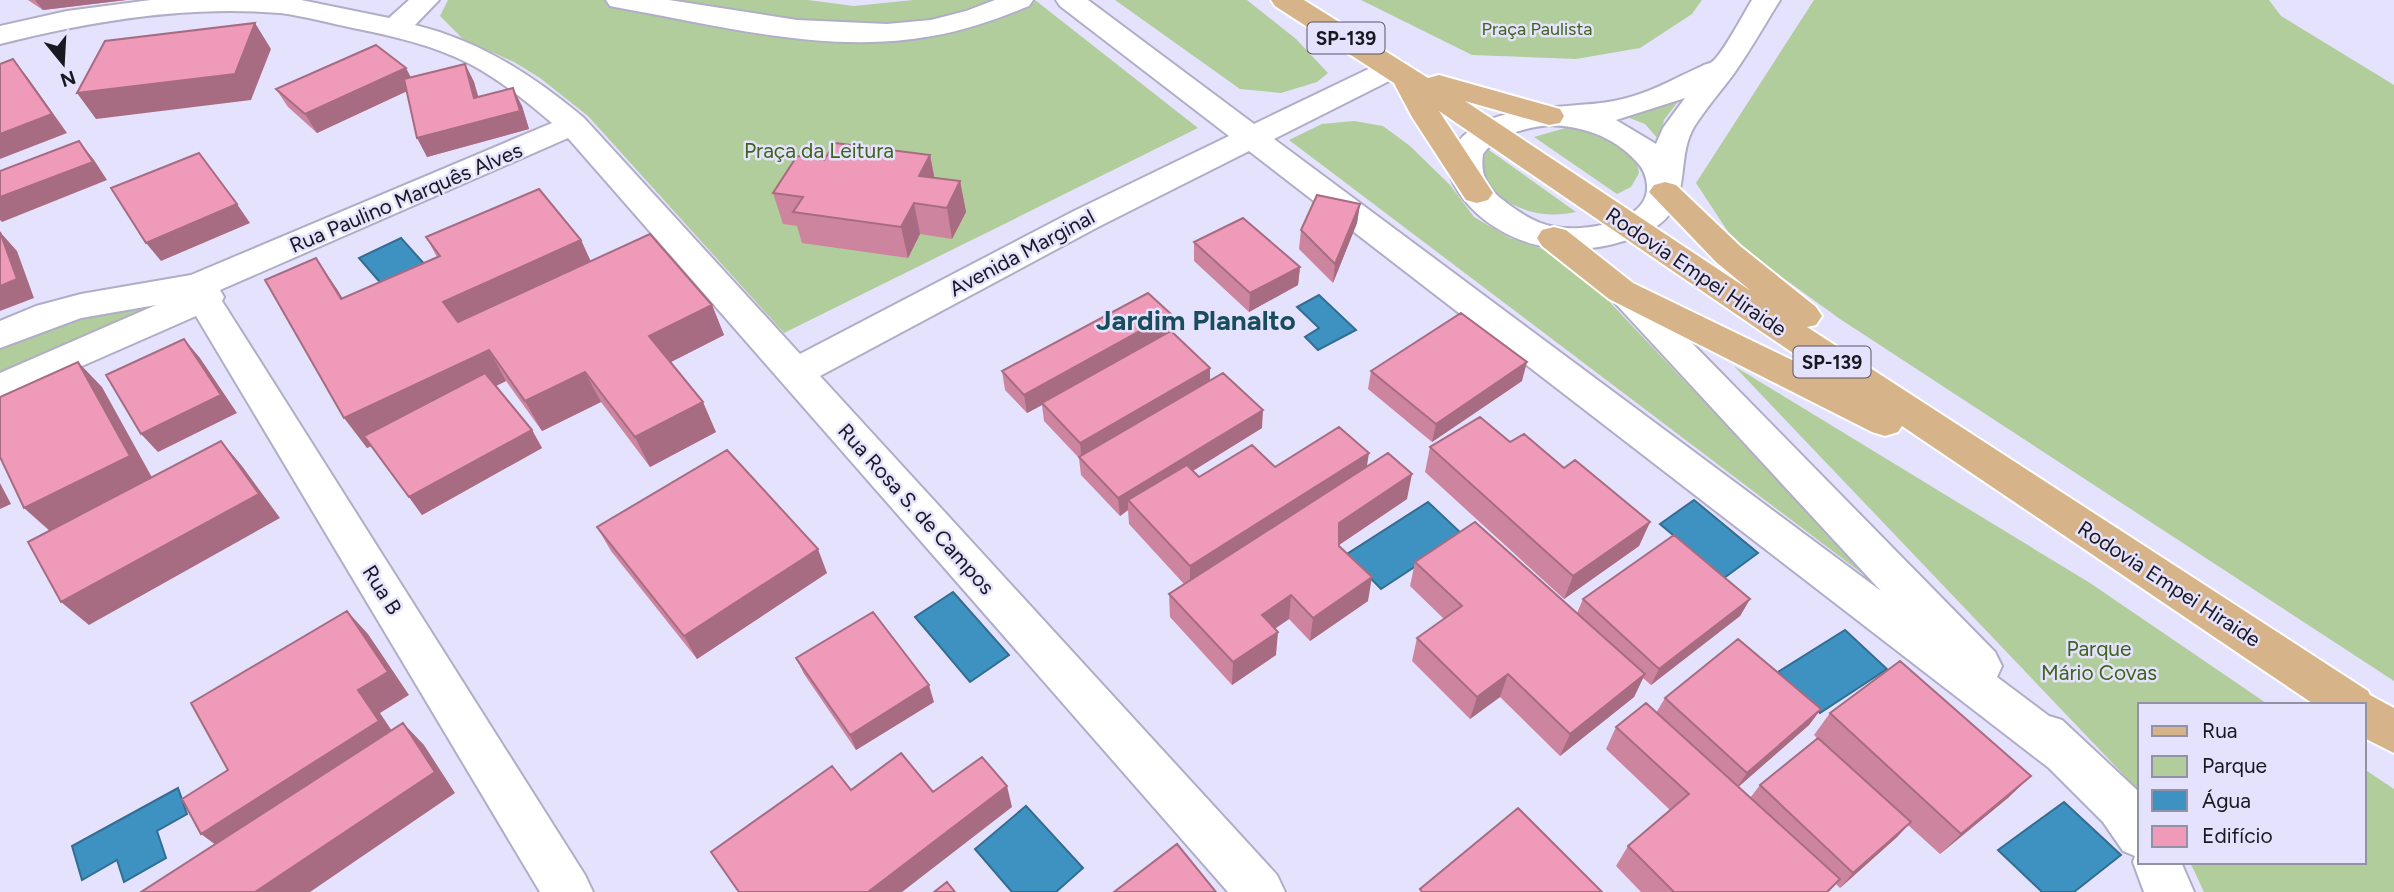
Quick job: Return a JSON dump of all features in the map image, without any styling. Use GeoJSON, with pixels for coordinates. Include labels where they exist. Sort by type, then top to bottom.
{"type":"FeatureCollection","features":[{"type":"Feature","properties":{"kind":"main road","name":"Rodovia Empei Hiraide"},"geometry":{"type":"LineString","coordinates":[[1285,0],[1491,131],[1629,228],[2349,703]]}},
{"type":"Feature","properties":{"kind":"main road"},"geometry":{"type":"LineString","coordinates":[[1399,72],[1560,116]]}},
{"type":"Feature","properties":{"kind":"main road"},"geometry":{"type":"LineString","coordinates":[[1399,72],[1477,193]]}},
{"type":"Feature","properties":{"kind":"main road"},"geometry":{"type":"LineString","coordinates":[[1665,187],[1759,281],[2034,496]]}},
{"type":"Feature","properties":{"kind":"main road"},"geometry":{"type":"LineString","coordinates":[[1554,238],[1621,291],[2034,496]]}},
{"type":"Feature","properties":{"kind":"main road"},"geometry":{"type":"LineString","coordinates":[[2366,714],[2394,732]]}},
{"type":"Feature","properties":{"kind":"street"},"geometry":{"type":"LineString","coordinates":[[396,27],[425,0]]}},
{"type":"Feature","properties":{"kind":"street"},"geometry":{"type":"LineString","coordinates":[[621,0],[800,29],[850,32],[894,31],[940,25],[974,18],[1019,0]]}},
{"type":"Feature","properties":{"kind":"street"},"geometry":{"type":"LineString","coordinates":[[1070,0],[2062,752]]}},
{"type":"Feature","properties":{"kind":"street"},"geometry":{"type":"LineString","coordinates":[[1725,65],[1682,89],[1643,105],[1602,114],[1532,117],[1491,131],[1468,152],[1464,163],[1467,175],[1477,193],[1494,211],[1537,234],[1554,238],[1589,239],[1629,228],[1651,216],[1662,201],[1669,150],[1678,128],[1725,65],[1766,0]]}},
{"type":"Feature","properties":{"kind":"street","name":"Rua Rosa S. de Campos"},"geometry":{"type":"LineString","coordinates":[[0,35],[64,19],[118,12],[235,3],[281,5],[396,27],[436,40],[492,65],[551,106],[573,125],[1260,892]]}},
{"type":"Feature","properties":{"kind":"street","name":"Avenida Marginal"},"geometry":{"type":"LineString","coordinates":[[794,373],[1086,219],[1399,72]]}},
{"type":"Feature","properties":{"kind":"street"},"geometry":{"type":"LineString","coordinates":[[1560,116],[1606,127],[1630,139],[1650,157],[1665,187]]}},
{"type":"Feature","properties":{"kind":"street","name":"Rua Paulino Marquês Alves"},"geometry":{"type":"LineString","coordinates":[[0,388],[201,293],[238,271],[573,125]]}},
{"type":"Feature","properties":{"kind":"street"},"geometry":{"type":"LineString","coordinates":[[1621,291],[2062,752],[2120,806],[2138,832]]}},
{"type":"Feature","properties":{"kind":"street"},"geometry":{"type":"LineString","coordinates":[[0,335],[72,308],[201,293]]}},
{"type":"Feature","properties":{"kind":"street","name":"Rua B"},"geometry":{"type":"LineString","coordinates":[[201,293],[568,892]]}},
{"type":"Feature","properties":{"kind":"street"},"geometry":{"type":"LineString","coordinates":[[2158,864],[2169,892]]}},
{"type":"Feature","properties":{"kind":"green space","name":"Praça da Leitura"},"geometry":{"type":"Polygon","coordinates":[[[448,0],[808,0],[854,6],[913,0],[1035,0],[1198,128],[784,333],[588,116],[540,78],[514,62],[463,39],[440,16],[448,0]]]}},
{"type":"Feature","properties":{"kind":"green space"},"geometry":{"type":"Polygon","coordinates":[[[1115,0],[1247,0],[1296,39],[1328,73],[1317,82],[1281,93],[1240,89],[1115,0]]]}},
{"type":"Feature","properties":{"kind":"green space","name":"Praça Paulista"},"geometry":{"type":"Polygon","coordinates":[[[1361,0],[1702,0],[1692,14],[1640,48],[1576,59],[1472,55],[1361,0]]]}},
{"type":"Feature","properties":{"kind":"green space"},"geometry":{"type":"Polygon","coordinates":[[[1814,0],[2269,0],[2281,16],[2394,85],[2394,681],[1840,319],[1736,244],[1696,183],[1814,0]]]}},
{"type":"Feature","properties":{"kind":"green space"},"geometry":{"type":"Polygon","coordinates":[[[1683,95],[1664,120],[1659,140],[1645,124],[1622,115],[1655,109],[1683,95]]]}},
{"type":"Feature","properties":{"kind":"green space"},"geometry":{"type":"Polygon","coordinates":[[[1354,121],[1383,126],[1410,146],[1450,185],[1474,217],[1510,238],[1543,249],[1605,297],[1876,584],[1289,140],[1322,124],[1354,121]]]}},
{"type":"Feature","properties":{"kind":"green space"},"geometry":{"type":"Polygon","coordinates":[[[1569,127],[1602,135],[1623,146],[1631,154],[1639,173],[1631,187],[1617,194],[1534,137],[1569,127]]]}},
{"type":"Feature","properties":{"kind":"green space"},"geometry":{"type":"Polygon","coordinates":[[[1489,150],[1576,212],[1548,214],[1522,209],[1510,203],[1499,195],[1482,173],[1482,158],[1489,150]]]}},
{"type":"Feature","properties":{"kind":"green space"},"geometry":{"type":"Polygon","coordinates":[[[139,308],[143,319],[0,381],[0,339],[48,323],[139,308]]]}},
{"type":"Feature","properties":{"kind":"green space","name":"Parque Mário Covas"},"geometry":{"type":"Polygon","coordinates":[[[1734,366],[2090,583],[2266,703],[2138,703],[2138,790],[1734,366]]]}},
{"type":"Feature","properties":{"kind":"green space"},"geometry":{"type":"Polygon","coordinates":[[[2366,770],[2394,789],[2394,892],[2204,892],[2191,864],[2366,864],[2366,770]]]}},
{"type":"Feature","properties":{"kind":"water"},"geometry":{"type":"Polygon","coordinates":[[[401,238],[427,267],[385,288],[359,258],[401,238]]]}},
{"type":"Feature","properties":{"kind":"water"},"geometry":{"type":"Polygon","coordinates":[[[1319,295],[1356,330],[1318,350],[1305,337],[1319,328],[1297,307],[1319,295]]]}},
{"type":"Feature","properties":{"kind":"water"},"geometry":{"type":"Polygon","coordinates":[[[1694,500],[1758,553],[1724,578],[1660,524],[1694,500]]]}},
{"type":"Feature","properties":{"kind":"water"},"geometry":{"type":"Polygon","coordinates":[[[1428,502],[1463,535],[1381,589],[1347,554],[1428,502]]]}},
{"type":"Feature","properties":{"kind":"water"},"geometry":{"type":"Polygon","coordinates":[[[953,592],[1009,655],[970,682],[915,617],[953,592]]]}},
{"type":"Feature","properties":{"kind":"water"},"geometry":{"type":"Polygon","coordinates":[[[1845,630],[1887,669],[1820,713],[1778,672],[1845,630]]]}},
{"type":"Feature","properties":{"kind":"water"},"geometry":{"type":"Polygon","coordinates":[[[178,788],[187,814],[157,831],[166,858],[124,882],[117,860],[82,880],[72,846],[178,788]]]}},
{"type":"Feature","properties":{"kind":"water"},"geometry":{"type":"Polygon","coordinates":[[[2064,802],[2121,855],[2074,892],[2042,892],[1998,850],[2064,802]]]}},
{"type":"Feature","properties":{"kind":"water"},"geometry":{"type":"Polygon","coordinates":[[[1026,806],[1083,868],[1056,892],[1012,892],[975,849],[1026,806]]]}},
{"type":"Feature","properties":{"kind":"building"},"geometry":{"type":"Polygon","coordinates":[[[255,23],[235,74],[77,93],[105,41],[255,23]]]}},
{"type":"Feature","properties":{"kind":"building"},"geometry":{"type":"Polygon","coordinates":[[[376,45],[406,68],[305,114],[276,89],[376,45]]]}},
{"type":"Feature","properties":{"kind":"building"},"geometry":{"type":"Polygon","coordinates":[[[13,59],[52,114],[0,134],[0,64],[13,59]]]}},
{"type":"Feature","properties":{"kind":"building"},"geometry":{"type":"Polygon","coordinates":[[[465,64],[474,98],[513,88],[520,111],[417,138],[404,79],[465,64]]]}},
{"type":"Feature","properties":{"kind":"building"},"geometry":{"type":"Polygon","coordinates":[[[79,141],[93,162],[0,197],[0,171],[79,141]]]}},
{"type":"Feature","properties":{"kind":"building"},"geometry":{"type":"Polygon","coordinates":[[[835,143],[930,155],[919,176],[960,181],[947,208],[914,203],[901,227],[793,212],[803,197],[773,193],[797,156],[824,160],[835,143]]]}},
{"type":"Feature","properties":{"kind":"building"},"geometry":{"type":"Polygon","coordinates":[[[199,153],[237,204],[146,243],[111,188],[199,153]]]}},
{"type":"Feature","properties":{"kind":"building"},"geometry":{"type":"Polygon","coordinates":[[[539,189],[581,240],[443,302],[458,322],[650,234],[712,305],[649,336],[703,402],[635,437],[585,372],[525,401],[489,350],[344,418],[265,280],[316,258],[341,299],[440,256],[426,237],[539,189]]]}},
{"type":"Feature","properties":{"kind":"building"},"geometry":{"type":"Polygon","coordinates":[[[1317,195],[1360,204],[1335,264],[1301,230],[1317,195]]]}},
{"type":"Feature","properties":{"kind":"building"},"geometry":{"type":"Polygon","coordinates":[[[1243,218],[1300,267],[1250,293],[1194,242],[1243,218]]]}},
{"type":"Feature","properties":{"kind":"building"},"geometry":{"type":"Polygon","coordinates":[[[0,232],[17,279],[0,286],[0,232]]]}},
{"type":"Feature","properties":{"kind":"building"},"geometry":{"type":"Polygon","coordinates":[[[1148,293],[1171,314],[1024,395],[1002,371],[1148,293]]]}},
{"type":"Feature","properties":{"kind":"building"},"geometry":{"type":"Polygon","coordinates":[[[1461,313],[1527,362],[1436,424],[1371,371],[1461,313]]]}},
{"type":"Feature","properties":{"kind":"building"},"geometry":{"type":"Polygon","coordinates":[[[1171,331],[1210,368],[1080,443],[1042,403],[1171,331]]]}},
{"type":"Feature","properties":{"kind":"building"},"geometry":{"type":"Polygon","coordinates":[[[184,339],[221,395],[141,434],[106,375],[184,339]]]}},
{"type":"Feature","properties":{"kind":"building"},"geometry":{"type":"Polygon","coordinates":[[[78,362],[130,456],[24,508],[0,457],[0,397],[78,362]]]}},
{"type":"Feature","properties":{"kind":"building"},"geometry":{"type":"Polygon","coordinates":[[[485,373],[532,430],[409,497],[364,436],[485,373]]]}},
{"type":"Feature","properties":{"kind":"building"},"geometry":{"type":"Polygon","coordinates":[[[1223,373],[1263,410],[1118,498],[1079,457],[1223,373]]]}},
{"type":"Feature","properties":{"kind":"building"},"geometry":{"type":"Polygon","coordinates":[[[1480,417],[1510,442],[1524,434],[1564,468],[1575,460],[1650,522],[1573,576],[1430,447],[1480,417]]]}},
{"type":"Feature","properties":{"kind":"building"},"geometry":{"type":"Polygon","coordinates":[[[1339,427],[1369,453],[1190,566],[1128,500],[1187,465],[1199,477],[1252,445],[1275,467],[1339,427]]]}},
{"type":"Feature","properties":{"kind":"building"},"geometry":{"type":"Polygon","coordinates":[[[221,441],[259,494],[61,602],[28,542],[221,441]]]}},
{"type":"Feature","properties":{"kind":"building"},"geometry":{"type":"Polygon","coordinates":[[[727,450],[818,549],[684,636],[597,527],[727,450]]]}},
{"type":"Feature","properties":{"kind":"building"},"geometry":{"type":"Polygon","coordinates":[[[1388,453],[1412,474],[1339,523],[1339,546],[1372,577],[1313,618],[1291,595],[1262,615],[1278,632],[1233,662],[1169,594],[1388,453]]]}},
{"type":"Feature","properties":{"kind":"building"},"geometry":{"type":"Polygon","coordinates":[[[1475,522],[1645,674],[1570,734],[1508,674],[1477,697],[1417,638],[1462,606],[1415,562],[1475,522]]]}},
{"type":"Feature","properties":{"kind":"building"},"geometry":{"type":"Polygon","coordinates":[[[1674,535],[1750,599],[1659,669],[1583,599],[1674,535]]]}},
{"type":"Feature","properties":{"kind":"building"},"geometry":{"type":"Polygon","coordinates":[[[347,611],[388,672],[358,690],[379,721],[201,834],[182,799],[228,770],[191,703],[347,611]]]}},
{"type":"Feature","properties":{"kind":"building"},"geometry":{"type":"Polygon","coordinates":[[[873,612],[929,685],[850,735],[796,658],[873,612]]]}},
{"type":"Feature","properties":{"kind":"building"},"geometry":{"type":"Polygon","coordinates":[[[1738,639],[1821,709],[1747,773],[1665,698],[1738,639]]]}},
{"type":"Feature","properties":{"kind":"building"},"geometry":{"type":"Polygon","coordinates":[[[1900,661],[2031,776],[1961,834],[1830,713],[1900,661]]]}},
{"type":"Feature","properties":{"kind":"building"},"geometry":{"type":"Polygon","coordinates":[[[1646,703],[1840,879],[1827,892],[1674,892],[1628,846],[1689,794],[1616,727],[1646,703]]]}},
{"type":"Feature","properties":{"kind":"building"},"geometry":{"type":"Polygon","coordinates":[[[403,723],[435,772],[255,892],[141,892],[403,723]]]}},
{"type":"Feature","properties":{"kind":"building"},"geometry":{"type":"Polygon","coordinates":[[[1818,738],[1911,822],[1853,873],[1760,785],[1818,738]]]}},
{"type":"Feature","properties":{"kind":"building"},"geometry":{"type":"Polygon","coordinates":[[[901,753],[933,792],[982,757],[1007,786],[868,892],[739,892],[711,852],[832,766],[851,790],[901,753]]]}},
{"type":"Feature","properties":{"kind":"building"},"geometry":{"type":"Polygon","coordinates":[[[1518,808],[1602,892],[1422,892],[1420,889],[1518,808]]]}},
{"type":"Feature","properties":{"kind":"building"},"geometry":{"type":"Polygon","coordinates":[[[1177,844],[1216,892],[1114,892],[1177,844]]]}},
{"type":"Feature","properties":{"kind":"building"},"geometry":{"type":"Polygon","coordinates":[[[947,882],[955,892],[934,892],[947,882]]]}},
{"type":"Feature","properties":{"kind":"district","name":"Jardim Planalto"},"geometry":{"type":"Point","coordinates":[1196,320]}}]}
